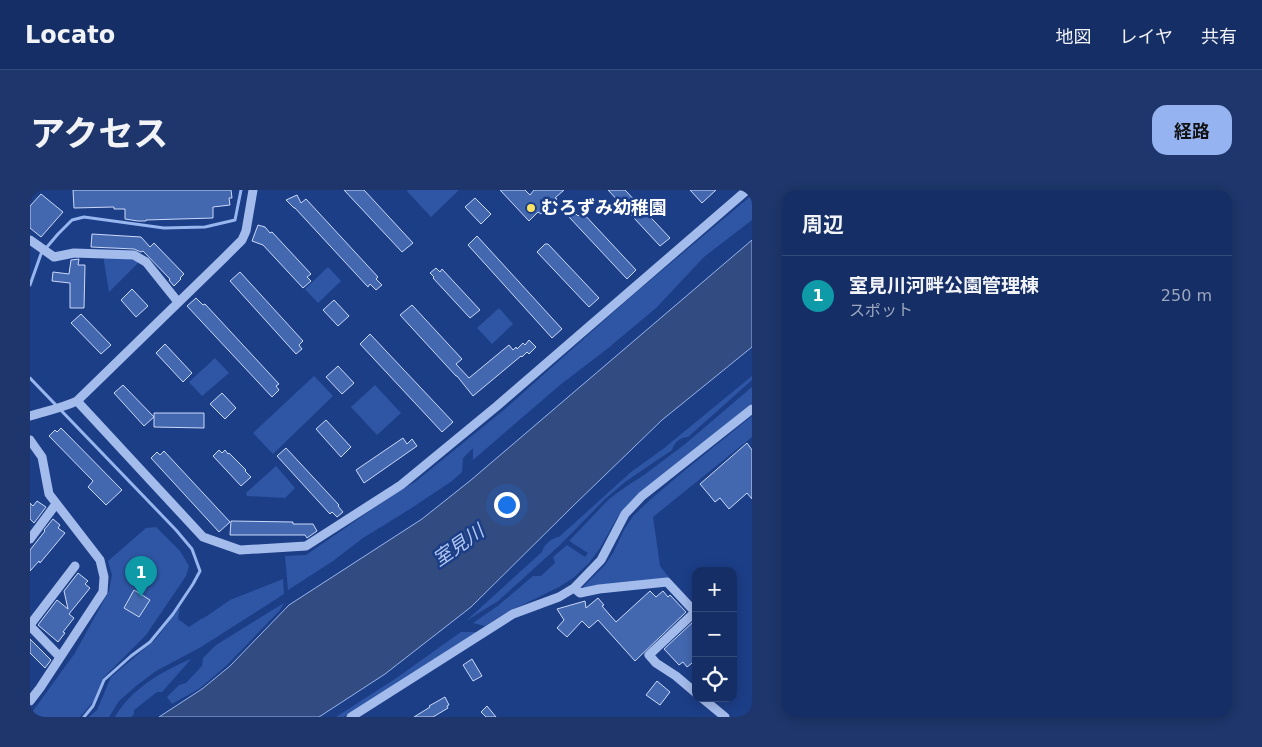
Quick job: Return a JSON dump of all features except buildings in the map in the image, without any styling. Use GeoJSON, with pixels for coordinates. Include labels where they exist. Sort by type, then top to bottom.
{"type":"FeatureCollection","features":[{"type":"Feature","properties":{"kind":"street"},"geometry":{"type":"LineString","coordinates":[[30,416],[77,401],[242,240],[246,231],[253,190]]}},
{"type":"Feature","properties":{"kind":"street"},"geometry":{"type":"LineString","coordinates":[[77,401],[203,537],[240,550],[306,546],[401,486],[497,406],[747,190]]}},
{"type":"Feature","properties":{"kind":"street"},"geometry":{"type":"LineString","coordinates":[[30,240],[54,256],[74,253],[134,255],[146,262],[178,302]]}},
{"type":"Feature","properties":{"kind":"street"},"geometry":{"type":"LineString","coordinates":[[351,717],[514,614],[559,597],[574,588],[601,560],[625,514],[642,496],[752,410]]}},
{"type":"Feature","properties":{"kind":"street"},"geometry":{"type":"LineString","coordinates":[[30,440],[42,457],[49,494],[100,560],[104,577],[103,592],[30,701]]}},
{"type":"Feature","properties":{"kind":"street"},"geometry":{"type":"LineString","coordinates":[[30,539],[56,504]]}},
{"type":"Feature","properties":{"kind":"street"},"geometry":{"type":"LineString","coordinates":[[60,657],[31,630],[75,566]]}},
{"type":"Feature","properties":{"kind":"street"},"geometry":{"type":"LineString","coordinates":[[574,588],[580,593],[667,582],[695,612],[649,655],[656,663],[692,690]]}},
{"type":"Feature","properties":{"kind":"street"},"geometry":{"type":"LineString","coordinates":[[707,702],[725,717]]}},
{"type":"Feature","properties":{"kind":"shaded area"},"geometry":{"type":"Polygon","coordinates":[[[408,190],[459,190],[431,217],[408,190]]]}},
{"type":"Feature","properties":{"kind":"shaded area"},"geometry":{"type":"Polygon","coordinates":[[[752,195],[752,220],[704,257],[656,308],[560,385],[473,460],[473,448],[463,458],[462,472],[452,481],[363,538],[333,561],[288,590],[285,556],[306,555],[415,482],[505,409],[634,294],[752,195]]]}},
{"type":"Feature","properties":{"kind":"shaded area"},"geometry":{"type":"Polygon","coordinates":[[[103,255],[141,260],[109,292],[103,255]]]}},
{"type":"Feature","properties":{"kind":"shaded area"},"geometry":{"type":"Polygon","coordinates":[[[328,267],[341,281],[318,303],[305,289],[328,267]]]}},
{"type":"Feature","properties":{"kind":"shaded area"},"geometry":{"type":"Polygon","coordinates":[[[499,308],[513,324],[492,344],[477,328],[499,308]]]}},
{"type":"Feature","properties":{"kind":"shaded area"},"geometry":{"type":"Polygon","coordinates":[[[215,358],[229,373],[202,396],[189,382],[215,358]]]}},
{"type":"Feature","properties":{"kind":"shaded area"},"geometry":{"type":"Polygon","coordinates":[[[314,376],[333,396],[273,454],[253,433],[314,376]]]}},
{"type":"Feature","properties":{"kind":"shaded area"},"geometry":{"type":"Polygon","coordinates":[[[752,376],[752,380],[688,437],[682,438],[674,445],[672,450],[625,482],[605,499],[560,545],[498,601],[466,621],[542,552],[549,542],[559,537],[631,472],[663,449],[752,376]]]}},
{"type":"Feature","properties":{"kind":"shaded area"},"geometry":{"type":"Polygon","coordinates":[[[375,385],[401,413],[377,435],[351,407],[375,385]]]}},
{"type":"Feature","properties":{"kind":"shaded area"},"geometry":{"type":"Polygon","coordinates":[[[752,387],[752,403],[639,494],[617,518],[589,563],[573,578],[485,626],[473,623],[499,605],[533,576],[541,576],[555,563],[553,557],[567,545],[585,557],[588,553],[569,541],[609,499],[684,445],[752,387]]]}},
{"type":"Feature","properties":{"kind":"shaded area"},"geometry":{"type":"Polygon","coordinates":[[[752,416],[752,437],[653,517],[660,566],[678,589],[669,581],[583,588],[605,565],[633,516],[684,471],[752,416]]]}},
{"type":"Feature","properties":{"kind":"shaded area"},"geometry":{"type":"Polygon","coordinates":[[[276,466],[295,488],[285,498],[247,496],[246,493],[276,466]]]}},
{"type":"Feature","properties":{"kind":"shaded area"},"geometry":{"type":"Polygon","coordinates":[[[156,527],[180,551],[189,566],[186,576],[146,635],[103,678],[93,702],[80,717],[30,717],[75,653],[109,591],[112,575],[108,561],[146,528],[156,527]]]}},
{"type":"Feature","properties":{"kind":"shaded area"},"geometry":{"type":"Polygon","coordinates":[[[283,579],[284,594],[201,647],[156,671],[119,701],[109,717],[89,717],[97,710],[111,677],[156,639],[180,607],[178,619],[189,627],[230,600],[283,579]]]}},
{"type":"Feature","properties":{"kind":"shaded area"},"geometry":{"type":"Polygon","coordinates":[[[284,603],[280,610],[227,665],[200,688],[172,704],[167,697],[179,685],[186,683],[202,666],[203,658],[216,645],[284,603]]]}},
{"type":"Feature","properties":{"kind":"shaded area"},"geometry":{"type":"Polygon","coordinates":[[[461,632],[478,632],[344,717],[336,717],[395,679],[461,632]]]}},
{"type":"Feature","properties":{"kind":"shaded area"},"geometry":{"type":"Polygon","coordinates":[[[191,659],[162,692],[157,692],[134,710],[134,714],[131,717],[115,717],[130,698],[148,682],[169,669],[191,659]]]}},
{"type":"Feature","properties":{"kind":"water","name":"室見川"},"geometry":{"type":"Polygon","coordinates":[[[752,240],[752,347],[662,420],[471,607],[385,674],[319,717],[159,717],[202,689],[230,666],[289,605],[422,519],[471,480],[752,240]]]}},
{"type":"Feature","properties":{"kind":"waterway"},"geometry":{"type":"LineString","coordinates":[[30,285],[41,254],[72,220],[84,217],[164,228],[205,227],[235,220],[241,190]]}},
{"type":"Feature","properties":{"kind":"waterway"},"geometry":{"type":"LineString","coordinates":[[30,378],[176,530],[192,549],[200,571],[173,614],[150,642],[104,680],[93,706],[84,717]]}},
{"type":"Feature","properties":{"kind":"place","name":"むろずみ幼稚園"},"geometry":{"type":"Point","coordinates":[531,208]}},
{"type":"Feature","properties":{"kind":"place","name":"室見川河畔公園管理棟"},"geometry":{"type":"Point","coordinates":[141,597]}}]}
